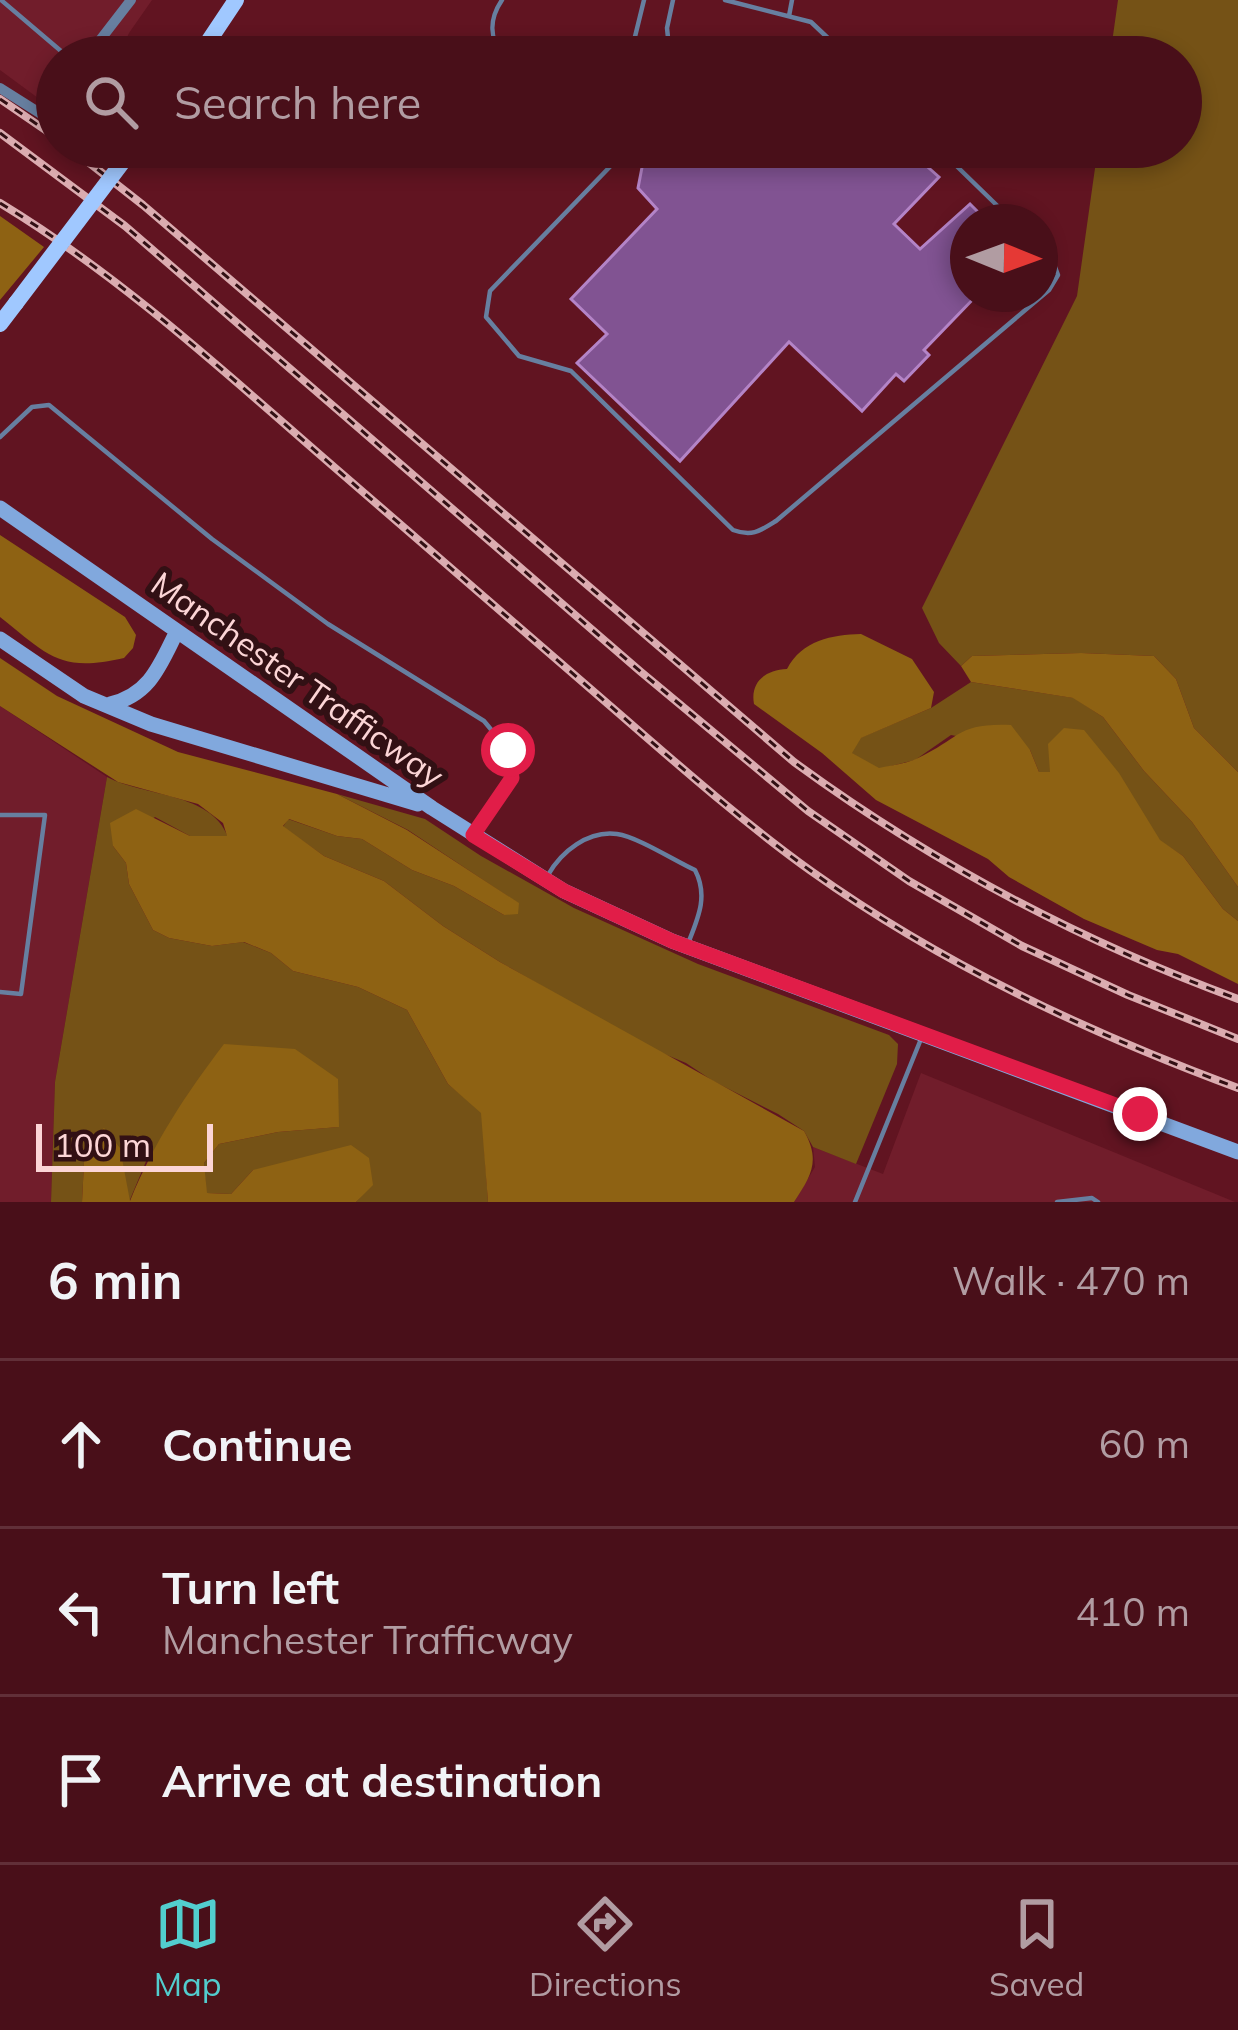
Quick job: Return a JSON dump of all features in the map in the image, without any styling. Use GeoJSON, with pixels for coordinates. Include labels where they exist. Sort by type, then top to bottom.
{"type":"FeatureCollection","features":[{"type":"Feature","properties":{"kind":"main road"},"geometry":{"type":"LineString","coordinates":[[212,36],[236,0]]}},
{"type":"Feature","properties":{"kind":"main road"},"geometry":{"type":"LineString","coordinates":[[0,324],[118,168]]}},
{"type":"Feature","properties":{"kind":"main road","name":"Manchester Trafficway"},"geometry":{"type":"LineString","coordinates":[[0,508],[432,808],[545,880],[610,914],[1238,1152]]}},
{"type":"Feature","properties":{"kind":"main road"},"geometry":{"type":"LineString","coordinates":[[108,705],[142,691],[177,632]]}},
{"type":"Feature","properties":{"kind":"main road"},"geometry":{"type":"LineString","coordinates":[[0,639],[83,695],[198,741],[432,808]]}},
{"type":"Feature","properties":{"kind":"street"},"geometry":{"type":"LineString","coordinates":[[103,36],[131,0]]}},
{"type":"Feature","properties":{"kind":"street"},"geometry":{"type":"LineString","coordinates":[[0,88],[36,111]]}},
{"type":"Feature","properties":{"kind":"lane"},"geometry":{"type":"LineString","coordinates":[[2,0],[44,36]]}},
{"type":"Feature","properties":{"kind":"lane"},"geometry":{"type":"LineString","coordinates":[[493,36],[493,16],[502,0]]}},
{"type":"Feature","properties":{"kind":"lane"},"geometry":{"type":"LineString","coordinates":[[635,36],[644,0]]}},
{"type":"Feature","properties":{"kind":"lane"},"geometry":{"type":"LineString","coordinates":[[668,36],[674,0]]}},
{"type":"Feature","properties":{"kind":"lane"},"geometry":{"type":"LineString","coordinates":[[725,0],[811,22],[826,36]]}},
{"type":"Feature","properties":{"kind":"lane"},"geometry":{"type":"LineString","coordinates":[[789,16],[792,0]]}},
{"type":"Feature","properties":{"kind":"lane"},"geometry":{"type":"LineString","coordinates":[[608,168],[490,292],[486,317],[519,356],[571,371],[733,530],[746,535],[776,520],[1022,312]]}},
{"type":"Feature","properties":{"kind":"lane"},"geometry":{"type":"LineString","coordinates":[[959,168],[996,204]]}},
{"type":"Feature","properties":{"kind":"lane"},"geometry":{"type":"LineString","coordinates":[[0,437],[32,407],[49,405],[212,538],[328,624],[484,721],[508,750],[512,778],[473,835]]}},
{"type":"Feature","properties":{"kind":"lane"},"geometry":{"type":"LineString","coordinates":[[0,815],[45,815],[21,994],[0,992]]}},
{"type":"Feature","properties":{"kind":"lane"},"geometry":{"type":"LineString","coordinates":[[545,880],[559,857],[575,843],[616,833],[695,870],[703,899],[687,946]]}},
{"type":"Feature","properties":{"kind":"lane"},"geometry":{"type":"LineString","coordinates":[[855,1202],[923,1033]]}},
{"type":"Feature","properties":{"kind":"lane"},"geometry":{"type":"LineString","coordinates":[[1057,1202],[1092,1198],[1098,1202]]}},
{"type":"Feature","properties":{"kind":"shaded area"},"geometry":{"type":"Polygon","coordinates":[[[0,0],[152,0],[128,36],[36,36],[36,97],[0,70],[0,0]]]}},
{"type":"Feature","properties":{"kind":"shaded area"},"geometry":{"type":"Polygon","coordinates":[[[1118,0],[1238,0],[1238,772],[1194,728],[1176,679],[1154,656],[972,656],[961,666],[939,643],[922,608],[1077,296],[1095,168],[1202,168],[1202,36],[1113,36],[1118,0]]]}},
{"type":"Feature","properties":{"kind":"shaded area"},"geometry":{"type":"Polygon","coordinates":[[[0,216],[44,247],[0,300],[0,216]]]}},
{"type":"Feature","properties":{"kind":"shaded area"},"geometry":{"type":"Polygon","coordinates":[[[0,535],[125,617],[136,635],[124,658],[69,662],[43,651],[0,617],[0,535]]]}},
{"type":"Feature","properties":{"kind":"shaded area"},"geometry":{"type":"Polygon","coordinates":[[[861,634],[912,659],[934,692],[931,708],[861,738],[852,753],[879,768],[913,760],[969,729],[1011,725],[1039,772],[1050,772],[1048,744],[1064,728],[1084,730],[1119,773],[1160,840],[1183,856],[1223,909],[1238,921],[1238,984],[1178,954],[1084,919],[1009,877],[988,859],[876,800],[754,704],[754,689],[761,679],[787,669],[809,645],[861,634]]]}},
{"type":"Feature","properties":{"kind":"shaded area"},"geometry":{"type":"Polygon","coordinates":[[[972,656],[1154,656],[1176,679],[1194,728],[1238,772],[1238,887],[1192,822],[1144,771],[1103,717],[1073,698],[971,682],[961,666],[972,656]]]}},
{"type":"Feature","properties":{"kind":"shaded area"},"geometry":{"type":"Polygon","coordinates":[[[0,658],[57,696],[178,752],[337,794],[407,830],[519,903],[518,914],[504,915],[454,886],[412,870],[362,839],[337,836],[289,819],[283,826],[324,856],[384,881],[500,962],[804,1131],[812,1168],[794,1202],[488,1202],[481,1113],[448,1084],[407,1010],[358,987],[293,971],[271,953],[244,942],[212,946],[153,930],[129,884],[126,863],[113,846],[110,823],[136,809],[190,836],[227,836],[223,823],[198,804],[118,782],[0,706],[0,658]]]}},
{"type":"Feature","properties":{"kind":"shaded area"},"geometry":{"type":"Polygon","coordinates":[[[971,682],[1074,698],[1103,717],[1144,771],[1192,822],[1238,887],[1238,921],[1223,909],[1183,856],[1160,841],[1142,815],[1051,772],[1039,772],[1030,750],[951,735],[915,760],[879,769],[851,753],[860,738],[931,708],[971,682]]]}},
{"type":"Feature","properties":{"kind":"shaded area"},"geometry":{"type":"Polygon","coordinates":[[[0,706],[107,777],[55,1082],[51,1202],[0,1202],[0,706]]]}},
{"type":"Feature","properties":{"kind":"shaded area"},"geometry":{"type":"Polygon","coordinates":[[[107,777],[207,811],[228,837],[190,836],[155,817],[113,846],[126,863],[129,884],[153,930],[212,946],[243,942],[271,953],[293,971],[358,987],[407,1010],[448,1084],[482,1112],[488,1202],[356,1202],[372,1184],[253,1170],[231,1194],[206,1193],[204,1163],[219,1144],[338,1127],[337,1078],[147,1159],[129,1202],[85,1143],[82,1202],[51,1202],[55,1082],[107,777]]]}},
{"type":"Feature","properties":{"kind":"shaded area"},"geometry":{"type":"Polygon","coordinates":[[[337,794],[425,819],[574,908],[698,964],[889,1035],[898,1044],[897,1064],[856,1164],[813,1147],[804,1131],[778,1114],[500,962],[384,881],[324,856],[283,827],[288,819],[337,836],[362,839],[412,870],[454,886],[504,915],[518,903],[408,830],[337,794]]]}},
{"type":"Feature","properties":{"kind":"shaded area"},"geometry":{"type":"Polygon","coordinates":[[[224,1044],[295,1049],[338,1079],[339,1127],[278,1132],[219,1144],[204,1163],[207,1193],[231,1194],[253,1170],[351,1145],[369,1158],[373,1185],[356,1202],[82,1202],[85,1143],[104,1128],[120,1148],[130,1201],[172,1119],[224,1044]]]}},
{"type":"Feature","properties":{"kind":"shaded area"},"geometry":{"type":"Polygon","coordinates":[[[921,1073],[1235,1202],[794,1202],[815,1167],[813,1147],[883,1174],[921,1073]]]}},
{"type":"Feature","properties":{"kind":"building"},"geometry":{"type":"Polygon","coordinates":[[[642,168],[929,168],[939,177],[894,224],[920,249],[950,222],[950,312],[961,312],[924,350],[929,355],[904,381],[896,374],[862,411],[789,342],[680,461],[577,363],[607,334],[571,299],[657,209],[638,188],[642,168]]]}},
{"type":"Feature","properties":{"kind":"railway"},"geometry":{"type":"LineString","coordinates":[[0,99],[36,124]]}},
{"type":"Feature","properties":{"kind":"railway"},"geometry":{"type":"LineString","coordinates":[[0,133],[36,160]]}},
{"type":"Feature","properties":{"kind":"railway"},"geometry":{"type":"LineString","coordinates":[[47,168],[125,226],[808,811],[909,881],[1022,946],[1238,1039]]}},
{"type":"Feature","properties":{"kind":"railway"},"geometry":{"type":"LineString","coordinates":[[96,168],[794,762],[899,833],[1007,896],[1120,951],[1238,999]]}},
{"type":"Feature","properties":{"kind":"railway"},"geometry":{"type":"LineString","coordinates":[[0,203],[90,263],[176,330],[683,768],[811,871],[912,937],[1017,994],[1238,1088]]}},
{"type":"Feature","properties":{"kind":"route"},"geometry":{"type":"LineString","coordinates":[[508,750],[512,778],[473,835],[564,891],[672,941],[1140,1114]]}}]}
